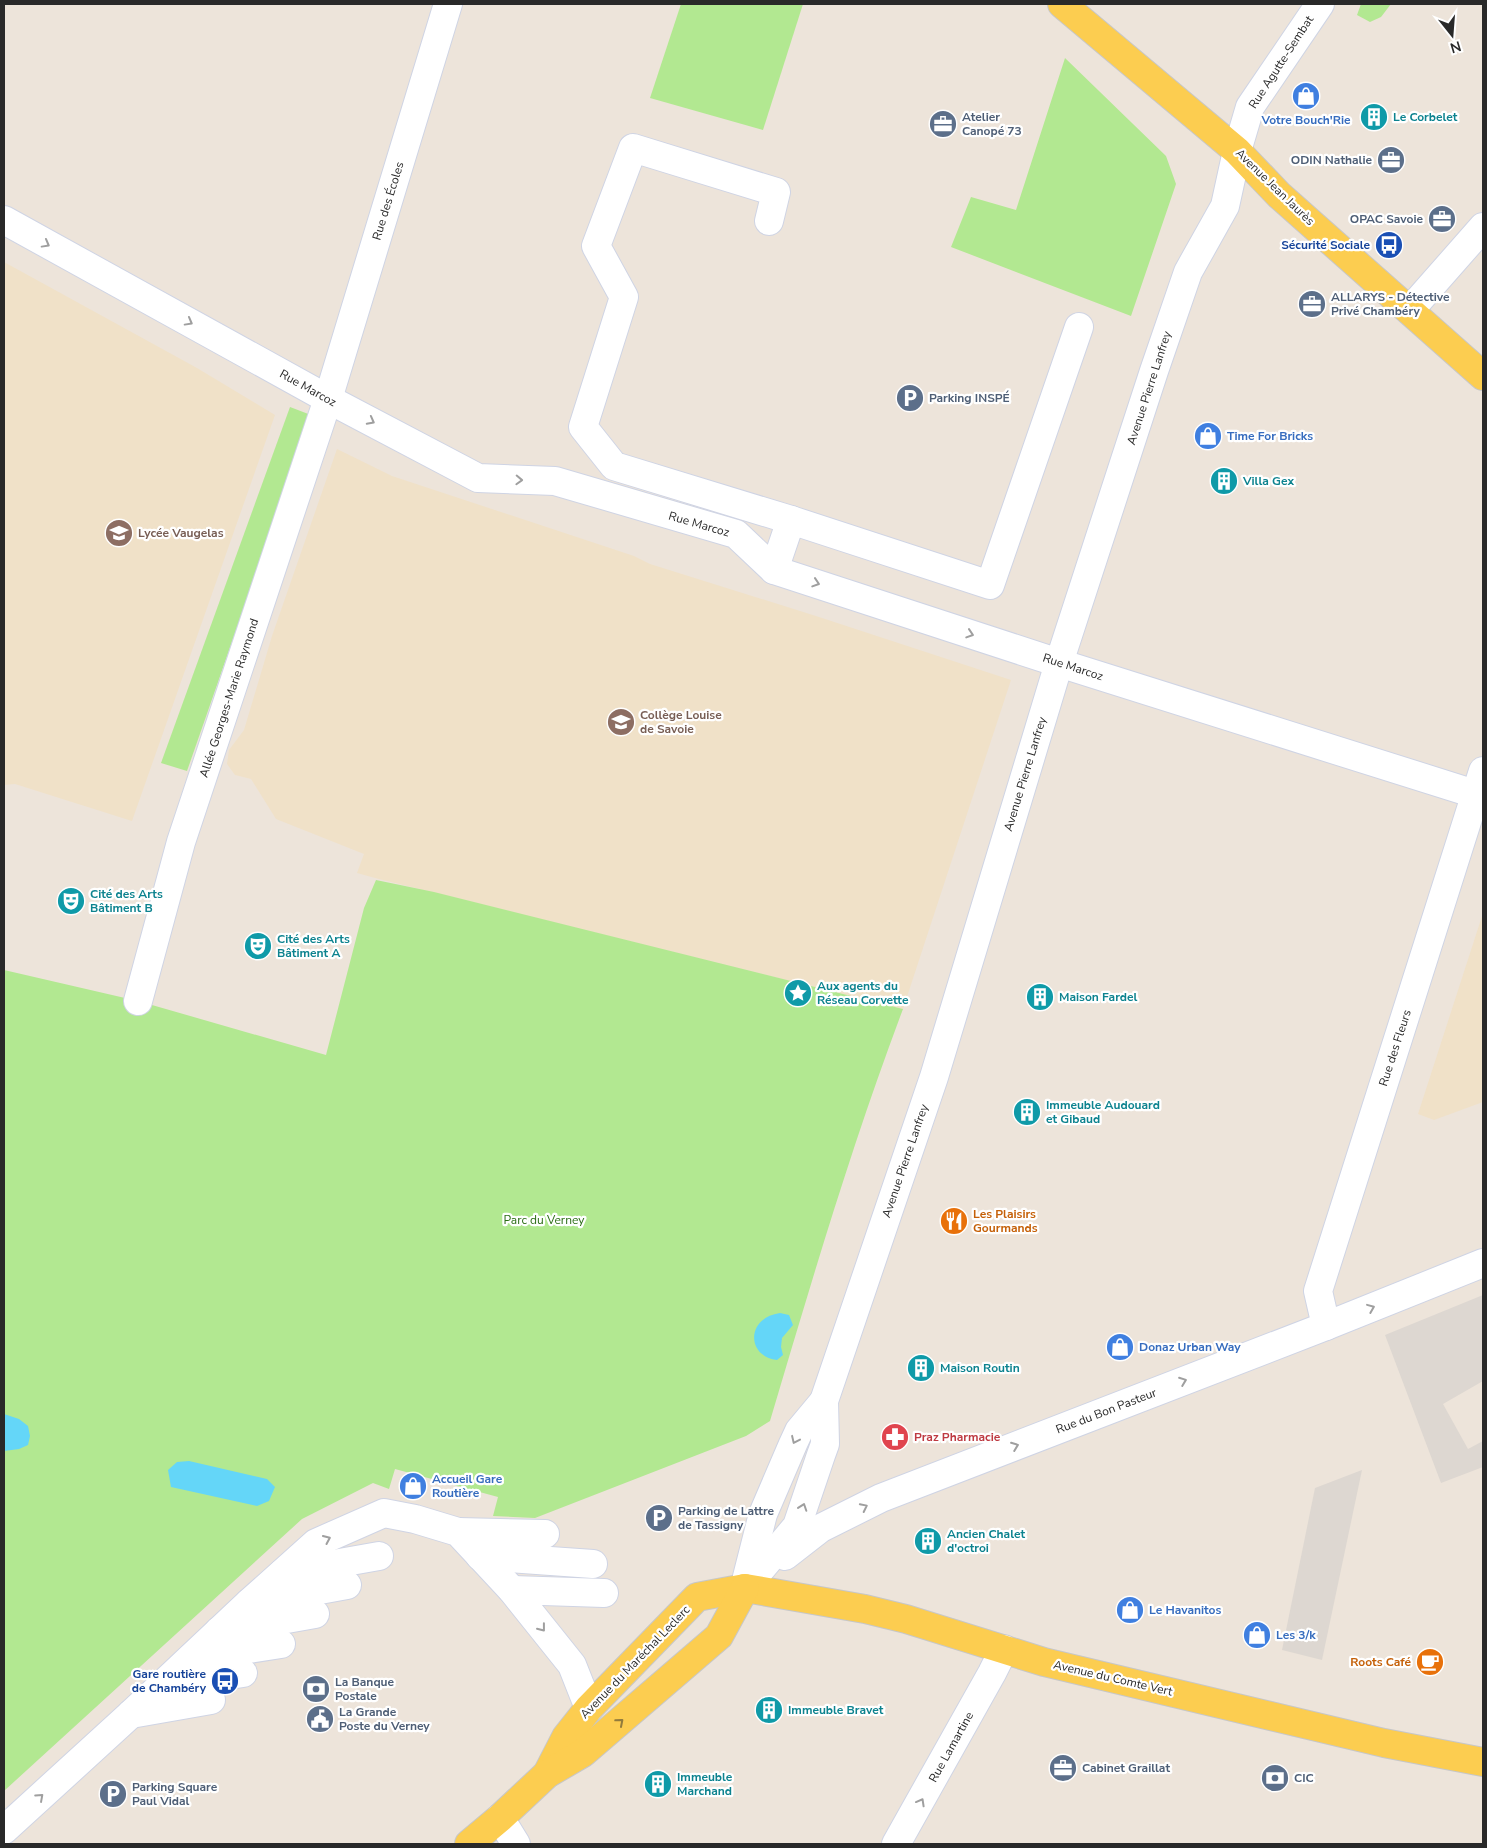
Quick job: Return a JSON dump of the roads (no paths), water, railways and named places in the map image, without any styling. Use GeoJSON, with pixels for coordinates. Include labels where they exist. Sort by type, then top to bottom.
{"type":"FeatureCollection","features":[{"type":"Feature","properties":{"kind":"main road","name":"Avenue Jean Jaurès"},"geometry":{"type":"LineString","coordinates":[[1062,4],[1237,151],[1279,195],[1483,376]]}},
{"type":"Feature","properties":{"kind":"main road","name":"Avenue du Comte Vert"},"geometry":{"type":"LineString","coordinates":[[744,1588],[865,1609],[906,1619],[1044,1662],[1384,1743],[1483,1762]]}},
{"type":"Feature","properties":{"kind":"main road","name":"Avenue du Maréchal Leclerc"},"geometry":{"type":"LineString","coordinates":[[547,1774],[566,1737],[589,1708],[697,1597],[744,1588]]}},
{"type":"Feature","properties":{"kind":"main road","name":"Avenue du Maréchal Leclerc"},"geometry":{"type":"LineString","coordinates":[[469,1844],[547,1774],[583,1753],[719,1636],[744,1588]]}},
{"type":"Feature","properties":{"kind":"street","name":"Rue des Écoles"},"geometry":{"type":"LineString","coordinates":[[328,399],[448,4]]}},
{"type":"Feature","properties":{"kind":"street","name":"Rue Agutte-Sembat"},"geometry":{"type":"LineString","coordinates":[[1237,151],[1250,107],[1320,4]]}},
{"type":"Feature","properties":{"kind":"street"},"geometry":{"type":"LineString","coordinates":[[769,221],[776,192],[633,148],[596,246],[624,297],[583,427],[614,466],[990,584],[1079,327]]}},
{"type":"Feature","properties":{"kind":"street","name":"Avenue Pierre Lanfrey"},"geometry":{"type":"LineString","coordinates":[[744,1588],[797,1526],[825,1444],[824,1402],[934,1077],[1059,663],[1188,272],[1225,206],[1237,151]]}},
{"type":"Feature","properties":{"kind":"street","name":"Rue Marcoz"},"geometry":{"type":"LineString","coordinates":[[4,220],[328,399],[478,478],[555,481],[736,534],[774,570],[1059,663],[1479,783]]}},
{"type":"Feature","properties":{"kind":"street"},"geometry":{"type":"LineString","coordinates":[[1410,310],[1483,227]]}},
{"type":"Feature","properties":{"kind":"street","name":"Allée Georges-Marie Raymond"},"geometry":{"type":"LineString","coordinates":[[138,1000],[181,842],[328,399]]}},
{"type":"Feature","properties":{"kind":"street"},"geometry":{"type":"LineString","coordinates":[[774,570],[791,520]]}},
{"type":"Feature","properties":{"kind":"street","name":"Rue des Fleurs"},"geometry":{"type":"LineString","coordinates":[[1326,1326],[1318,1291],[1479,783]]}},
{"type":"Feature","properties":{"kind":"street","name":"Rue du Bon Pasteur"},"geometry":{"type":"LineString","coordinates":[[744,1588],[821,1528],[881,1498],[1326,1326],[1483,1263]]}},
{"type":"Feature","properties":{"kind":"street"},"geometry":{"type":"LineString","coordinates":[[4,1830],[316,1543],[384,1513],[416,1519],[458,1532],[545,1534]]}},
{"type":"Feature","properties":{"kind":"street"},"geometry":{"type":"LineString","coordinates":[[458,1532],[512,1590],[572,1665],[589,1708]]}},
{"type":"Feature","properties":{"kind":"street"},"geometry":{"type":"LineString","coordinates":[[282,1573],[379,1556]]}},
{"type":"Feature","properties":{"kind":"street"},"geometry":{"type":"LineString","coordinates":[[480,1556],[593,1564]]}},
{"type":"Feature","properties":{"kind":"street"},"geometry":{"type":"LineString","coordinates":[[249,1603],[347,1585]]}},
{"type":"Feature","properties":{"kind":"street"},"geometry":{"type":"LineString","coordinates":[[512,1590],[604,1593]]}},
{"type":"Feature","properties":{"kind":"street"},"geometry":{"type":"LineString","coordinates":[[219,1631],[316,1614]]}},
{"type":"Feature","properties":{"kind":"street"},"geometry":{"type":"LineString","coordinates":[[191,1658],[281,1644]]}},
{"type":"Feature","properties":{"kind":"street","name":"Rue Lamartine"},"geometry":{"type":"LineString","coordinates":[[896,1844],[992,1674],[1004,1649]]}},
{"type":"Feature","properties":{"kind":"street"},"geometry":{"type":"LineString","coordinates":[[160,1686],[243,1672]]}},
{"type":"Feature","properties":{"kind":"street"},"geometry":{"type":"LineString","coordinates":[[131,1714],[211,1700]]}},
{"type":"Feature","properties":{"kind":"street"},"geometry":{"type":"LineString","coordinates":[[500,1818],[516,1844]]}},
{"type":"Feature","properties":{"kind":"water"},"geometry":{"type":"Polygon","coordinates":[[[780,1313],[789,1315],[793,1325],[782,1338],[781,1347],[783,1355],[777,1360],[767,1357],[760,1352],[754,1337],[756,1329],[761,1322],[769,1316],[780,1313]]]}},
{"type":"Feature","properties":{"kind":"water"},"geometry":{"type":"Polygon","coordinates":[[[4,1414],[19,1419],[28,1426],[30,1436],[28,1445],[19,1449],[4,1451],[4,1414]]]}},
{"type":"Feature","properties":{"kind":"water"},"geometry":{"type":"Polygon","coordinates":[[[189,1461],[267,1479],[275,1487],[269,1501],[257,1506],[171,1487],[168,1470],[177,1462],[189,1461]]]}},
{"type":"Feature","properties":{"kind":"place","name":"Votre Bouch'Rie"},"geometry":{"type":"Point","coordinates":[1306,96]}},
{"type":"Feature","properties":{"kind":"place","name":"Le Corbelet"},"geometry":{"type":"Point","coordinates":[1374,117]}},
{"type":"Feature","properties":{"kind":"place","name":"Atelier Canopé 73"},"geometry":{"type":"Point","coordinates":[943,124]}},
{"type":"Feature","properties":{"kind":"place","name":"ODIN Nathalie"},"geometry":{"type":"Point","coordinates":[1391,160]}},
{"type":"Feature","properties":{"kind":"place","name":"OPAC Savoie"},"geometry":{"type":"Point","coordinates":[1442,219]}},
{"type":"Feature","properties":{"kind":"place","name":"Sécurité Sociale"},"geometry":{"type":"Point","coordinates":[1389,245]}},
{"type":"Feature","properties":{"kind":"place","name":"ALLARYS - Détective Privé Chambéry"},"geometry":{"type":"Point","coordinates":[1312,304]}},
{"type":"Feature","properties":{"kind":"place","name":"Parking INSPÉ"},"geometry":{"type":"Point","coordinates":[910,398]}},
{"type":"Feature","properties":{"kind":"place","name":"Time For Bricks"},"geometry":{"type":"Point","coordinates":[1208,436]}},
{"type":"Feature","properties":{"kind":"place","name":"Villa Gex"},"geometry":{"type":"Point","coordinates":[1224,481]}},
{"type":"Feature","properties":{"kind":"place","name":"Lycée Vaugelas"},"geometry":{"type":"Point","coordinates":[119,533]}},
{"type":"Feature","properties":{"kind":"place","name":"Collège Louise de Savoie"},"geometry":{"type":"Point","coordinates":[621,722]}},
{"type":"Feature","properties":{"kind":"place","name":"Cité des Arts Bâtiment B"},"geometry":{"type":"Point","coordinates":[71,901]}},
{"type":"Feature","properties":{"kind":"place","name":"Cité des Arts Bâtiment A"},"geometry":{"type":"Point","coordinates":[258,946]}},
{"type":"Feature","properties":{"kind":"place","name":"Aux agents du Réseau Corvette"},"geometry":{"type":"Point","coordinates":[798,993]}},
{"type":"Feature","properties":{"kind":"place","name":"Maison Fardel"},"geometry":{"type":"Point","coordinates":[1040,997]}},
{"type":"Feature","properties":{"kind":"place","name":"Immeuble Audouard et Gibaud"},"geometry":{"type":"Point","coordinates":[1027,1112]}},
{"type":"Feature","properties":{"kind":"place","name":"Les Plaisirs Gourmands"},"geometry":{"type":"Point","coordinates":[954,1221]}},
{"type":"Feature","properties":{"kind":"place","name":"Donaz Urban Way"},"geometry":{"type":"Point","coordinates":[1120,1347]}},
{"type":"Feature","properties":{"kind":"place","name":"Maison Routin"},"geometry":{"type":"Point","coordinates":[921,1368]}},
{"type":"Feature","properties":{"kind":"place","name":"Praz Pharmacie"},"geometry":{"type":"Point","coordinates":[895,1437]}},
{"type":"Feature","properties":{"kind":"place","name":"Accueil Gare Routière"},"geometry":{"type":"Point","coordinates":[413,1486]}},
{"type":"Feature","properties":{"kind":"place","name":"Parking de Lattre de Tassigny"},"geometry":{"type":"Point","coordinates":[659,1518]}},
{"type":"Feature","properties":{"kind":"place","name":"Ancien Chalet d'octroi"},"geometry":{"type":"Point","coordinates":[928,1541]}},
{"type":"Feature","properties":{"kind":"place","name":"Le Havanitos"},"geometry":{"type":"Point","coordinates":[1130,1610]}},
{"type":"Feature","properties":{"kind":"place","name":"Les 3/k"},"geometry":{"type":"Point","coordinates":[1257,1635]}},
{"type":"Feature","properties":{"kind":"place","name":"Roots Café"},"geometry":{"type":"Point","coordinates":[1430,1662]}},
{"type":"Feature","properties":{"kind":"place","name":"Gare routière de Chambéry"},"geometry":{"type":"Point","coordinates":[225,1681]}},
{"type":"Feature","properties":{"kind":"place","name":"La Banque Postale"},"geometry":{"type":"Point","coordinates":[316,1689]}},
{"type":"Feature","properties":{"kind":"place","name":"Immeuble Bravet"},"geometry":{"type":"Point","coordinates":[769,1710]}},
{"type":"Feature","properties":{"kind":"place","name":"La Grande Poste du Verney"},"geometry":{"type":"Point","coordinates":[320,1719]}},
{"type":"Feature","properties":{"kind":"place","name":"Cabinet Graillat"},"geometry":{"type":"Point","coordinates":[1063,1768]}},
{"type":"Feature","properties":{"kind":"place","name":"CIC"},"geometry":{"type":"Point","coordinates":[1275,1778]}},
{"type":"Feature","properties":{"kind":"place","name":"Immeuble Marchand"},"geometry":{"type":"Point","coordinates":[658,1784]}},
{"type":"Feature","properties":{"kind":"place","name":"Parking Square Paul Vidal"},"geometry":{"type":"Point","coordinates":[113,1794]}},
{"type":"Feature","properties":{"kind":"park label","name":"Parc du Verney"},"geometry":{"type":"Point","coordinates":[544,1220]}}]}
